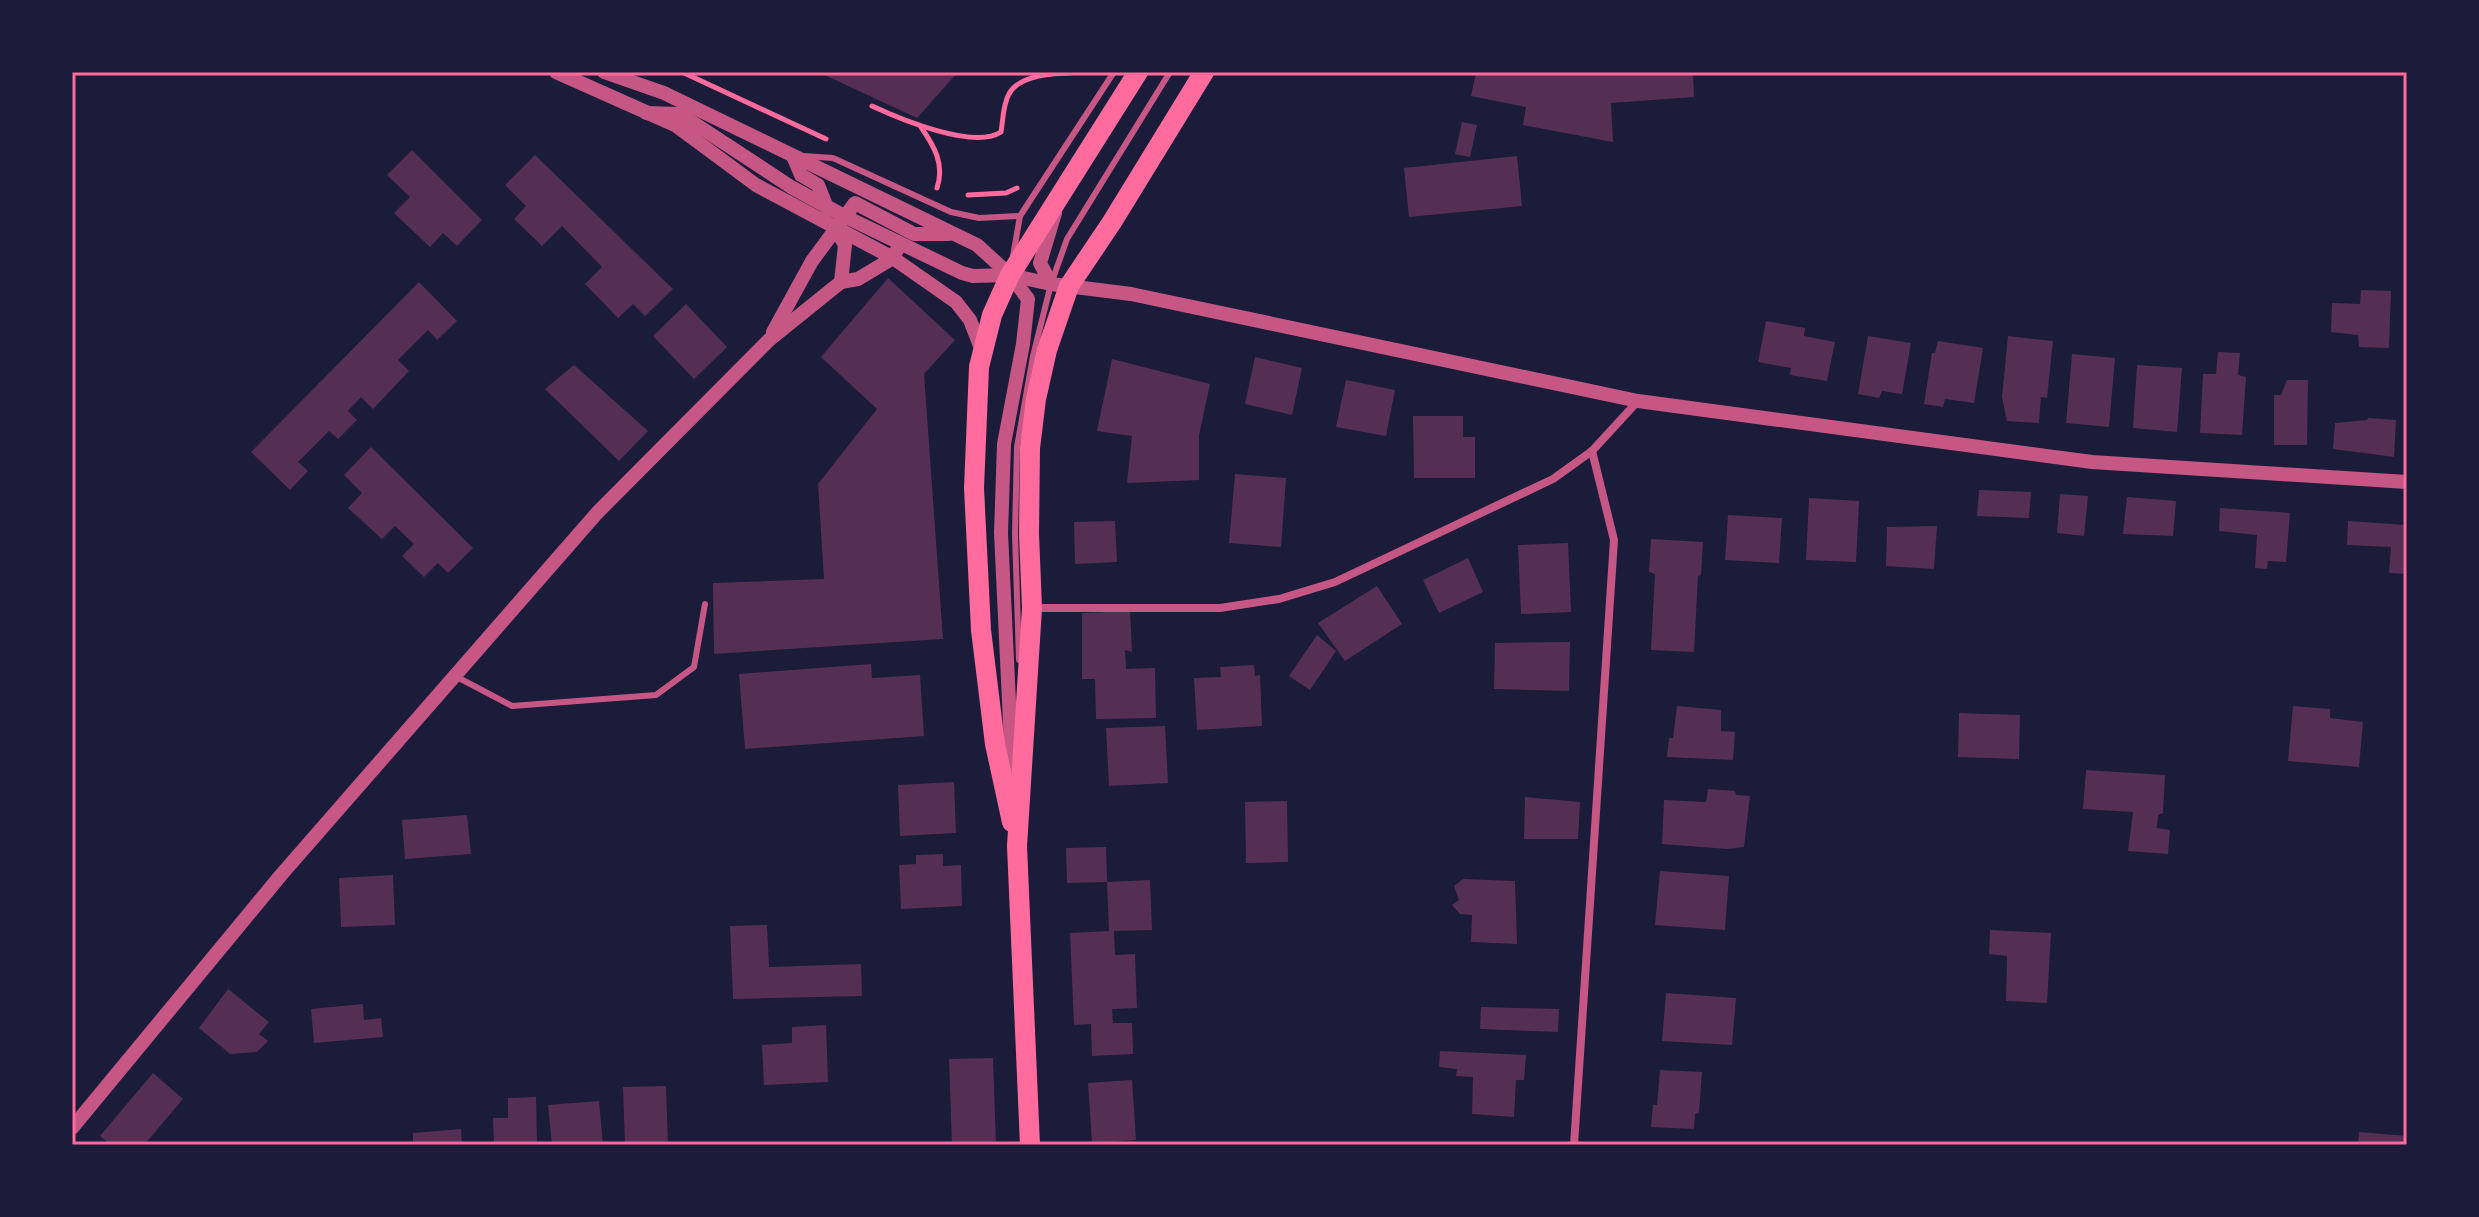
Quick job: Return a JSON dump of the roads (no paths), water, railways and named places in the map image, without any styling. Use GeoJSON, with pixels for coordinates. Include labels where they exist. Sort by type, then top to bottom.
{"type":"FeatureCollection","features":[{"type":"Feature","properties":{"kind":"main road"},"geometry":{"type":"LineString","coordinates":[[1017,846],[995,744],[981,630],[974,488],[979,367],[992,315],[1010,275],[1138,72]]}},
{"type":"Feature","properties":{"kind":"main road"},"geometry":{"type":"LineString","coordinates":[[1030,1145],[1017,846],[1032,608],[1030,448],[1060,285],[1112,222],[1204,72]]}},
{"type":"Feature","properties":{"kind":"street"},"geometry":{"type":"LineString","coordinates":[[556,72],[675,125],[756,185],[973,276],[1010,275],[1172,302],[1638,401],[2092,462],[2407,482]]}},
{"type":"Feature","properties":{"kind":"street"},"geometry":{"type":"LineString","coordinates":[[604,72],[664,93],[977,245],[1010,275],[1028,299],[1023,344],[1004,444],[1001,533],[1017,846]]}},
{"type":"Feature","properties":{"kind":"street"},"geometry":{"type":"LineString","coordinates":[[646,113],[680,114],[791,187],[827,206]]}},
{"type":"Feature","properties":{"kind":"street"},"geometry":{"type":"LineString","coordinates":[[793,156],[801,175],[818,185],[827,206],[840,222],[956,302],[970,320],[982,352]]}},
{"type":"Feature","properties":{"kind":"street"},"geometry":{"type":"LineString","coordinates":[[1060,285],[1040,263],[1061,190]]}},
{"type":"Feature","properties":{"kind":"street"},"geometry":{"type":"LineString","coordinates":[[769,340],[812,261],[855,203],[914,234],[952,233]]}},
{"type":"Feature","properties":{"kind":"street"},"geometry":{"type":"LineString","coordinates":[[840,222],[845,245],[841,282]]}},
{"type":"Feature","properties":{"kind":"street"},"geometry":{"type":"LineString","coordinates":[[72,1128],[281,875],[597,513],[769,340],[841,282],[858,279],[893,258],[900,244]]}},
{"type":"Feature","properties":{"kind":"street"},"geometry":{"type":"LineString","coordinates":[[1032,608],[1220,608],[1279,599],[1335,582],[1553,479],[1592,451],[1638,401]]}},
{"type":"Feature","properties":{"kind":"street"},"geometry":{"type":"LineString","coordinates":[[1574,1145],[1614,540],[1592,451]]}},
{"type":"Feature","properties":{"kind":"lane"},"geometry":{"type":"LineString","coordinates":[[1010,275],[1020,216],[1114,72]]}},
{"type":"Feature","properties":{"kind":"lane"},"geometry":{"type":"LineString","coordinates":[[1017,846],[1017,447],[1033,356],[1060,285],[1067,239],[1170,72]]}},
{"type":"Feature","properties":{"kind":"lane"},"geometry":{"type":"LineString","coordinates":[[793,156],[833,158],[951,212],[979,218],[1020,216]]}},
{"type":"Feature","properties":{"kind":"lane"},"geometry":{"type":"LineString","coordinates":[[455,676],[512,706],[656,695],[694,667],[705,604]]}}]}
